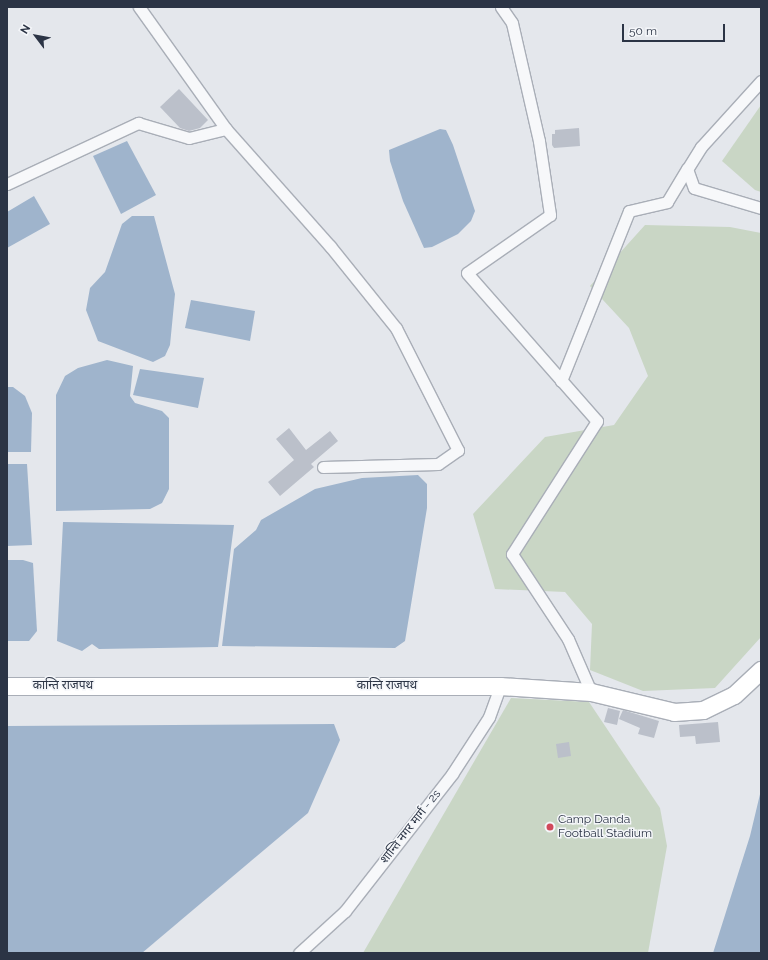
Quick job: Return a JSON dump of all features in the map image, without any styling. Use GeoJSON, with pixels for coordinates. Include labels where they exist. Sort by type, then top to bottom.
{"type":"FeatureCollection","features":[{"type":"Feature","properties":{"kind":"main road","name":"कान्ति राजपथ"},"geometry":{"type":"LineString","coordinates":[[7,686],[500,686],[592,692],[674,712],[703,710],[734,695],[758,674]]}},
{"type":"Feature","properties":{"kind":"street"},"geometry":{"type":"LineString","coordinates":[[139,7],[226,129],[330,246],[396,328],[458,450],[438,464],[323,467]]}},
{"type":"Feature","properties":{"kind":"street"},"geometry":{"type":"LineString","coordinates":[[501,7],[512,23],[539,141],[550,214],[466,273],[597,421],[512,554],[568,639],[592,692]]}},
{"type":"Feature","properties":{"kind":"street"},"geometry":{"type":"LineString","coordinates":[[561,381],[629,211],[667,202],[701,147],[761,81]]}},
{"type":"Feature","properties":{"kind":"street"},"geometry":{"type":"LineString","coordinates":[[7,184],[138,123],[189,138],[226,129]]}},
{"type":"Feature","properties":{"kind":"street"},"geometry":{"type":"LineString","coordinates":[[687,169],[694,188],[761,208]]}},
{"type":"Feature","properties":{"kind":"street","name":"शान्ति नगर मार्ग - 2s"},"geometry":{"type":"LineString","coordinates":[[299,953],[345,911],[452,774],[489,717],[500,686]]}},
{"type":"Feature","properties":{"kind":"green space"},"geometry":{"type":"Polygon","coordinates":[[[761,105],[761,192],[755,190],[722,161],[761,105]]]}},
{"type":"Feature","properties":{"kind":"green space"},"geometry":{"type":"Polygon","coordinates":[[[645,225],[730,227],[761,233],[761,637],[715,688],[643,691],[590,670],[592,624],[565,592],[495,589],[473,514],[545,437],[614,425],[648,376],[629,328],[590,286],[645,225]]]}},
{"type":"Feature","properties":{"kind":"green space","name":"Camp Danda Football Stadium"},"geometry":{"type":"Polygon","coordinates":[[[511,698],[589,702],[660,808],[667,846],[648,953],[363,953],[511,698]]]}},
{"type":"Feature","properties":{"kind":"water"},"geometry":{"type":"Polygon","coordinates":[[[440,129],[446,130],[453,145],[475,211],[471,221],[458,234],[432,247],[424,248],[403,201],[390,161],[389,150],[440,129]]]}},
{"type":"Feature","properties":{"kind":"water"},"geometry":{"type":"Polygon","coordinates":[[[127,141],[156,195],[121,214],[93,156],[127,141]]]}},
{"type":"Feature","properties":{"kind":"water"},"geometry":{"type":"Polygon","coordinates":[[[34,196],[50,224],[7,248],[7,212],[34,196]]]}},
{"type":"Feature","properties":{"kind":"water"},"geometry":{"type":"Polygon","coordinates":[[[132,216],[154,216],[175,294],[170,345],[165,356],[153,362],[98,341],[86,310],[90,288],[105,272],[122,224],[132,216]]]}},
{"type":"Feature","properties":{"kind":"water"},"geometry":{"type":"Polygon","coordinates":[[[191,300],[255,311],[250,341],[185,328],[191,300]]]}},
{"type":"Feature","properties":{"kind":"water"},"geometry":{"type":"Polygon","coordinates":[[[107,360],[133,366],[130,396],[135,403],[162,411],[169,418],[169,489],[162,503],[150,509],[56,511],[56,395],[65,376],[78,368],[107,360]]]}},
{"type":"Feature","properties":{"kind":"water"},"geometry":{"type":"Polygon","coordinates":[[[140,369],[204,378],[198,408],[133,395],[140,369]]]}},
{"type":"Feature","properties":{"kind":"water"},"geometry":{"type":"Polygon","coordinates":[[[7,387],[13,387],[25,396],[32,413],[31,452],[7,452],[7,387]]]}},
{"type":"Feature","properties":{"kind":"water"},"geometry":{"type":"Polygon","coordinates":[[[7,464],[27,464],[32,545],[7,546],[7,464]]]}},
{"type":"Feature","properties":{"kind":"water"},"geometry":{"type":"Polygon","coordinates":[[[418,475],[427,484],[427,508],[405,641],[395,648],[222,646],[234,549],[256,530],[261,520],[315,489],[362,478],[418,475]]]}},
{"type":"Feature","properties":{"kind":"water"},"geometry":{"type":"Polygon","coordinates":[[[63,522],[234,525],[218,647],[99,649],[92,644],[82,651],[57,641],[63,522]]]}},
{"type":"Feature","properties":{"kind":"water"},"geometry":{"type":"Polygon","coordinates":[[[7,560],[23,560],[33,563],[37,631],[29,641],[7,641],[7,560]]]}},
{"type":"Feature","properties":{"kind":"water"},"geometry":{"type":"Polygon","coordinates":[[[334,724],[340,740],[308,813],[142,953],[7,953],[7,726],[334,724]]]}},
{"type":"Feature","properties":{"kind":"water"},"geometry":{"type":"Polygon","coordinates":[[[761,790],[761,953],[713,953],[750,836],[761,790]]]}},
{"type":"Feature","properties":{"kind":"building"},"geometry":{"type":"Polygon","coordinates":[[[179,89],[208,120],[200,128],[189,131],[180,128],[160,107],[179,89]]]}},
{"type":"Feature","properties":{"kind":"building"},"geometry":{"type":"Polygon","coordinates":[[[579,128],[580,146],[554,148],[552,145],[552,134],[555,134],[555,130],[579,128]]]}},
{"type":"Feature","properties":{"kind":"building"},"geometry":{"type":"Polygon","coordinates":[[[289,428],[306,450],[330,431],[338,441],[311,464],[314,467],[280,496],[268,482],[294,460],[276,439],[289,428]]]}},
{"type":"Feature","properties":{"kind":"building"},"geometry":{"type":"Polygon","coordinates":[[[608,708],[620,711],[617,725],[604,722],[608,708]]]}},
{"type":"Feature","properties":{"kind":"building"},"geometry":{"type":"Polygon","coordinates":[[[623,710],[659,721],[654,738],[638,734],[640,728],[619,719],[623,710]]]}},
{"type":"Feature","properties":{"kind":"building"},"geometry":{"type":"Polygon","coordinates":[[[718,722],[720,742],[696,744],[695,736],[680,737],[679,725],[718,722]]]}},
{"type":"Feature","properties":{"kind":"building"},"geometry":{"type":"Polygon","coordinates":[[[569,742],[571,756],[558,758],[556,744],[569,742]]]}},
{"type":"Feature","properties":{"kind":"place","name":"Camp Danda Football Stadium"},"geometry":{"type":"Point","coordinates":[550,827]}}]}
